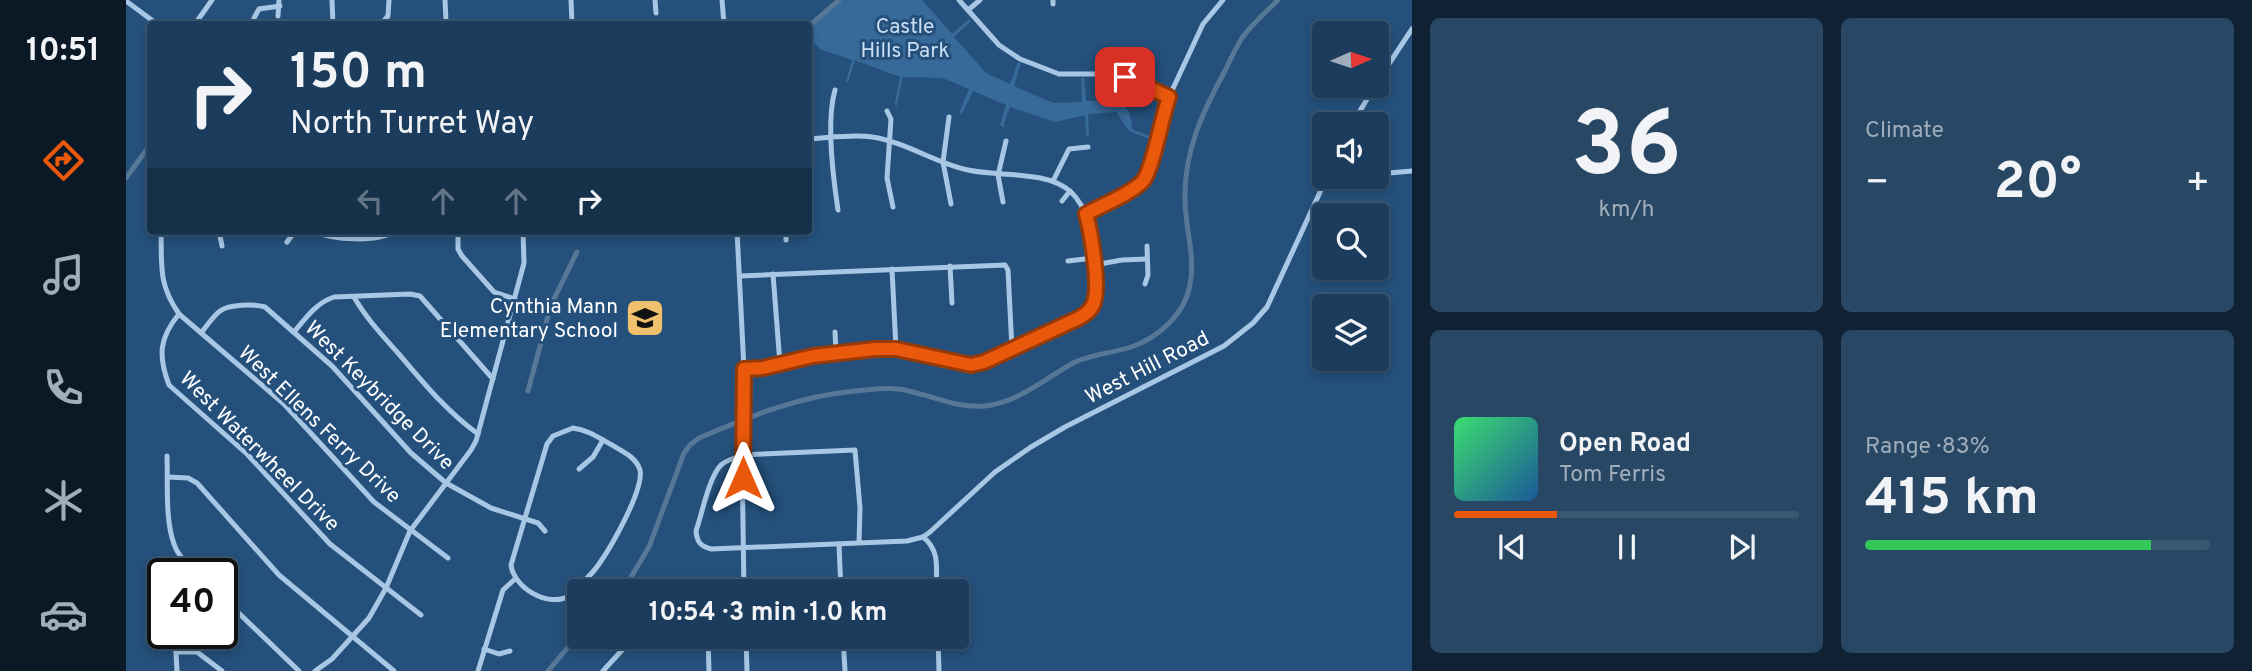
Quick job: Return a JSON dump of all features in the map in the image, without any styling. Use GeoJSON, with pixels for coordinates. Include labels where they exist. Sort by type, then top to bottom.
{"type":"FeatureCollection","features":[{"type":"Feature","properties":{"kind":"street"},"geometry":{"type":"LineString","coordinates":[[197,21],[212,0]]}},
{"type":"Feature","properties":{"kind":"street"},"geometry":{"type":"LineString","coordinates":[[332,0],[333,21]]}},
{"type":"Feature","properties":{"kind":"street"},"geometry":{"type":"LineString","coordinates":[[384,21],[388,16],[389,0]]}},
{"type":"Feature","properties":{"kind":"street"},"geometry":{"type":"LineString","coordinates":[[445,0],[446,21]]}},
{"type":"Feature","properties":{"kind":"street"},"geometry":{"type":"LineString","coordinates":[[571,0],[572,21]]}},
{"type":"Feature","properties":{"kind":"street"},"geometry":{"type":"LineString","coordinates":[[655,0],[656,13]]}},
{"type":"Feature","properties":{"kind":"street"},"geometry":{"type":"LineString","coordinates":[[722,0],[723,21]]}},
{"type":"Feature","properties":{"kind":"street"},"geometry":{"type":"LineString","coordinates":[[959,0],[1006,51],[1048,71],[1068,75],[1115,74],[1169,97]]}},
{"type":"Feature","properties":{"kind":"street"},"geometry":{"type":"LineString","coordinates":[[968,10],[980,0]]}},
{"type":"Feature","properties":{"kind":"street"},"geometry":{"type":"LineString","coordinates":[[126,1],[153,21]]}},
{"type":"Feature","properties":{"kind":"street"},"geometry":{"type":"LineString","coordinates":[[1086,214],[1148,181],[1156,139],[1169,97],[1203,24],[1221,1]]}},
{"type":"Feature","properties":{"kind":"street"},"geometry":{"type":"LineString","coordinates":[[254,21],[259,9],[279,3],[278,16]]}},
{"type":"Feature","properties":{"kind":"street"},"geometry":{"type":"LineString","coordinates":[[1390,63],[1412,29]]}},
{"type":"Feature","properties":{"kind":"street"},"geometry":{"type":"LineString","coordinates":[[1115,74],[1120,53]]}},
{"type":"Feature","properties":{"kind":"street"},"geometry":{"type":"LineString","coordinates":[[835,90],[830,105],[838,210]]}},
{"type":"Feature","properties":{"kind":"street"},"geometry":{"type":"LineString","coordinates":[[887,111],[891,119],[887,178],[893,207]]}},
{"type":"Feature","properties":{"kind":"street"},"geometry":{"type":"LineString","coordinates":[[950,117],[943,162],[951,204]]}},
{"type":"Feature","properties":{"kind":"street"},"geometry":{"type":"LineString","coordinates":[[744,369],[836,353],[896,349],[971,365],[984,362],[1079,318],[1090,310],[1095,302],[1086,214],[1070,191],[1053,181],[967,170],[889,141],[861,136],[812,139]]}},
{"type":"Feature","properties":{"kind":"street"},"geometry":{"type":"LineString","coordinates":[[1003,202],[998,175],[1006,141]]}},
{"type":"Feature","properties":{"kind":"street"},"geometry":{"type":"LineString","coordinates":[[1053,181],[1069,149],[1088,146]]}},
{"type":"Feature","properties":{"kind":"street"},"geometry":{"type":"LineString","coordinates":[[1389,173],[1412,171]]}},
{"type":"Feature","properties":{"kind":"street","name":"West Hill Road"},"geometry":{"type":"LineString","coordinates":[[923,537],[995,472],[1031,447],[1224,346],[1253,323],[1267,307],[1321,189]]}},
{"type":"Feature","properties":{"kind":"street"},"geometry":{"type":"LineString","coordinates":[[1062,201],[1070,191]]}},
{"type":"Feature","properties":{"kind":"street","name":"West Ellens Ferry Drive"},"geometry":{"type":"LineString","coordinates":[[161,235],[163,284],[179,314],[284,404],[374,502],[448,558]]}},
{"type":"Feature","properties":{"kind":"street"},"geometry":{"type":"LineString","coordinates":[[220,235],[222,246]]}},
{"type":"Feature","properties":{"kind":"street"},"geometry":{"type":"LineString","coordinates":[[286,242],[292,235]]}},
{"type":"Feature","properties":{"kind":"street"},"geometry":{"type":"LineString","coordinates":[[326,235],[338,239],[387,235]]}},
{"type":"Feature","properties":{"kind":"street"},"geometry":{"type":"LineString","coordinates":[[458,235],[458,249],[462,256],[494,292],[515,299]]}},
{"type":"Feature","properties":{"kind":"street"},"geometry":{"type":"LineString","coordinates":[[315,671],[332,659],[369,618],[386,588],[410,531],[471,450],[478,434],[524,263],[523,235]]}},
{"type":"Feature","properties":{"kind":"street"},"geometry":{"type":"LineString","coordinates":[[737,235],[744,369],[744,579]]}},
{"type":"Feature","properties":{"kind":"street"},"geometry":{"type":"LineString","coordinates":[[786,235],[786,240]]}},
{"type":"Feature","properties":{"kind":"street"},"geometry":{"type":"LineString","coordinates":[[1145,284],[1148,275],[1147,246]]}},
{"type":"Feature","properties":{"kind":"street"},"geometry":{"type":"LineString","coordinates":[[1069,261],[1147,259]]}},
{"type":"Feature","properties":{"kind":"street"},"geometry":{"type":"LineString","coordinates":[[740,276],[1005,265],[1008,270],[1012,349]]}},
{"type":"Feature","properties":{"kind":"street"},"geometry":{"type":"LineString","coordinates":[[950,266],[951,303]]}},
{"type":"Feature","properties":{"kind":"street"},"geometry":{"type":"LineString","coordinates":[[892,269],[896,349]]}},
{"type":"Feature","properties":{"kind":"street"},"geometry":{"type":"LineString","coordinates":[[773,274],[780,364]]}},
{"type":"Feature","properties":{"kind":"street"},"geometry":{"type":"LineString","coordinates":[[294,332],[323,300],[334,297],[410,294],[420,296],[493,379]]}},
{"type":"Feature","properties":{"kind":"street"},"geometry":{"type":"LineString","coordinates":[[354,297],[363,315],[436,398],[478,434]]}},
{"type":"Feature","properties":{"kind":"street","name":"West Keybridge Drive"},"geometry":{"type":"LineString","coordinates":[[201,332],[219,311],[230,307],[259,306],[270,310],[332,366],[411,453],[446,483],[491,508],[538,523],[545,531]]}},
{"type":"Feature","properties":{"kind":"street","name":"West Waterwheel Drive"},"geometry":{"type":"LineString","coordinates":[[179,314],[163,339],[164,370],[169,385],[247,454],[330,544],[421,615]]}},
{"type":"Feature","properties":{"kind":"street"},"geometry":{"type":"LineString","coordinates":[[835,332],[836,353]]}},
{"type":"Feature","properties":{"kind":"street"},"geometry":{"type":"LineString","coordinates":[[573,428],[584,429],[603,440],[628,454],[639,468],[639,486],[618,534],[597,566],[563,600],[554,600],[523,588],[515,579],[511,565],[547,444],[553,436],[573,428]]}},
{"type":"Feature","properties":{"kind":"street"},"geometry":{"type":"LineString","coordinates":[[579,469],[593,457],[603,440]]}},
{"type":"Feature","properties":{"kind":"street"},"geometry":{"type":"LineString","coordinates":[[859,543],[860,508],[855,450],[742,455],[721,466],[715,474],[696,531],[697,540],[702,547],[711,549],[743,548],[907,541],[923,537],[936,551],[936,579]]}},
{"type":"Feature","properties":{"kind":"street"},"geometry":{"type":"LineString","coordinates":[[167,456],[170,531],[174,547],[182,558]]}},
{"type":"Feature","properties":{"kind":"street"},"geometry":{"type":"LineString","coordinates":[[168,478],[188,478],[197,482],[279,575],[394,671]]}},
{"type":"Feature","properties":{"kind":"street"},"geometry":{"type":"LineString","coordinates":[[839,544],[840,579]]}},
{"type":"Feature","properties":{"kind":"street"},"geometry":{"type":"LineString","coordinates":[[478,671],[503,590],[515,579]]}},
{"type":"Feature","properties":{"kind":"street"},"geometry":{"type":"LineString","coordinates":[[238,612],[299,671]]}},
{"type":"Feature","properties":{"kind":"street"},"geometry":{"type":"LineString","coordinates":[[176,649],[177,671]]}},
{"type":"Feature","properties":{"kind":"street"},"geometry":{"type":"LineString","coordinates":[[484,649],[499,654],[510,651]]}},
{"type":"Feature","properties":{"kind":"street"},"geometry":{"type":"LineString","coordinates":[[604,671],[623,649]]}},
{"type":"Feature","properties":{"kind":"street"},"geometry":{"type":"LineString","coordinates":[[708,649],[709,671]]}},
{"type":"Feature","properties":{"kind":"street"},"geometry":{"type":"LineString","coordinates":[[746,649],[747,671]]}},
{"type":"Feature","properties":{"kind":"street"},"geometry":{"type":"LineString","coordinates":[[844,649],[845,671]]}},
{"type":"Feature","properties":{"kind":"street"},"geometry":{"type":"LineString","coordinates":[[938,649],[939,671]]}},
{"type":"Feature","properties":{"kind":"street"},"geometry":{"type":"LineString","coordinates":[[176,652],[197,652],[222,671]]}},
{"type":"Feature","properties":{"kind":"green space","name":"Castle Hills Park"},"geometry":{"type":"Polygon","coordinates":[[[840,0],[922,0],[952,34],[969,19],[971,21],[954,37],[986,73],[1010,84],[1018,62],[1021,63],[1014,86],[1053,103],[1082,102],[1081,78],[1084,78],[1086,101],[1112,101],[1124,105],[1131,118],[1132,129],[1150,136],[1149,139],[1129,131],[1116,112],[1088,114],[1089,135],[1086,136],[1085,115],[1055,122],[1010,107],[1005,128],[1000,125],[1006,105],[973,91],[962,114],[959,113],[969,89],[943,78],[903,77],[896,108],[900,77],[855,60],[848,82],[846,81],[852,60],[820,49],[812,40],[812,25],[840,0]]]}},
{"type":"Feature","properties":{"kind":"waterway"},"geometry":{"type":"LineString","coordinates":[[812,24],[839,0]]}},
{"type":"Feature","properties":{"kind":"waterway"},"geometry":{"type":"LineString","coordinates":[[630,579],[649,547],[684,453],[699,438],[795,402],[855,391],[893,388],[963,405],[997,404],[1021,395],[1075,362],[1141,343],[1169,324],[1182,306],[1190,285],[1192,262],[1185,195],[1188,162],[1197,131],[1209,101],[1242,38],[1278,0]]}},
{"type":"Feature","properties":{"kind":"waterway"},"geometry":{"type":"LineString","coordinates":[[126,178],[147,149]]}},
{"type":"Feature","properties":{"kind":"waterway"},"geometry":{"type":"LineString","coordinates":[[528,391],[551,305],[577,252]]}},
{"type":"Feature","properties":{"kind":"waterway"},"geometry":{"type":"LineString","coordinates":[[548,671],[567,648]]}},
{"type":"Feature","properties":{"kind":"place","name":"Cynthia Mann Elementary School"},"geometry":{"type":"Point","coordinates":[645,318]}},
{"type":"Feature","properties":{"kind":"route"},"geometry":{"type":"LineString","coordinates":[[743,478],[744,369],[763,368],[813,356],[875,349],[896,349],[971,365],[998,356],[1079,318],[1090,310],[1095,302],[1096,290],[1086,214],[1136,187],[1145,179],[1169,97],[1125,77]]}}]}
